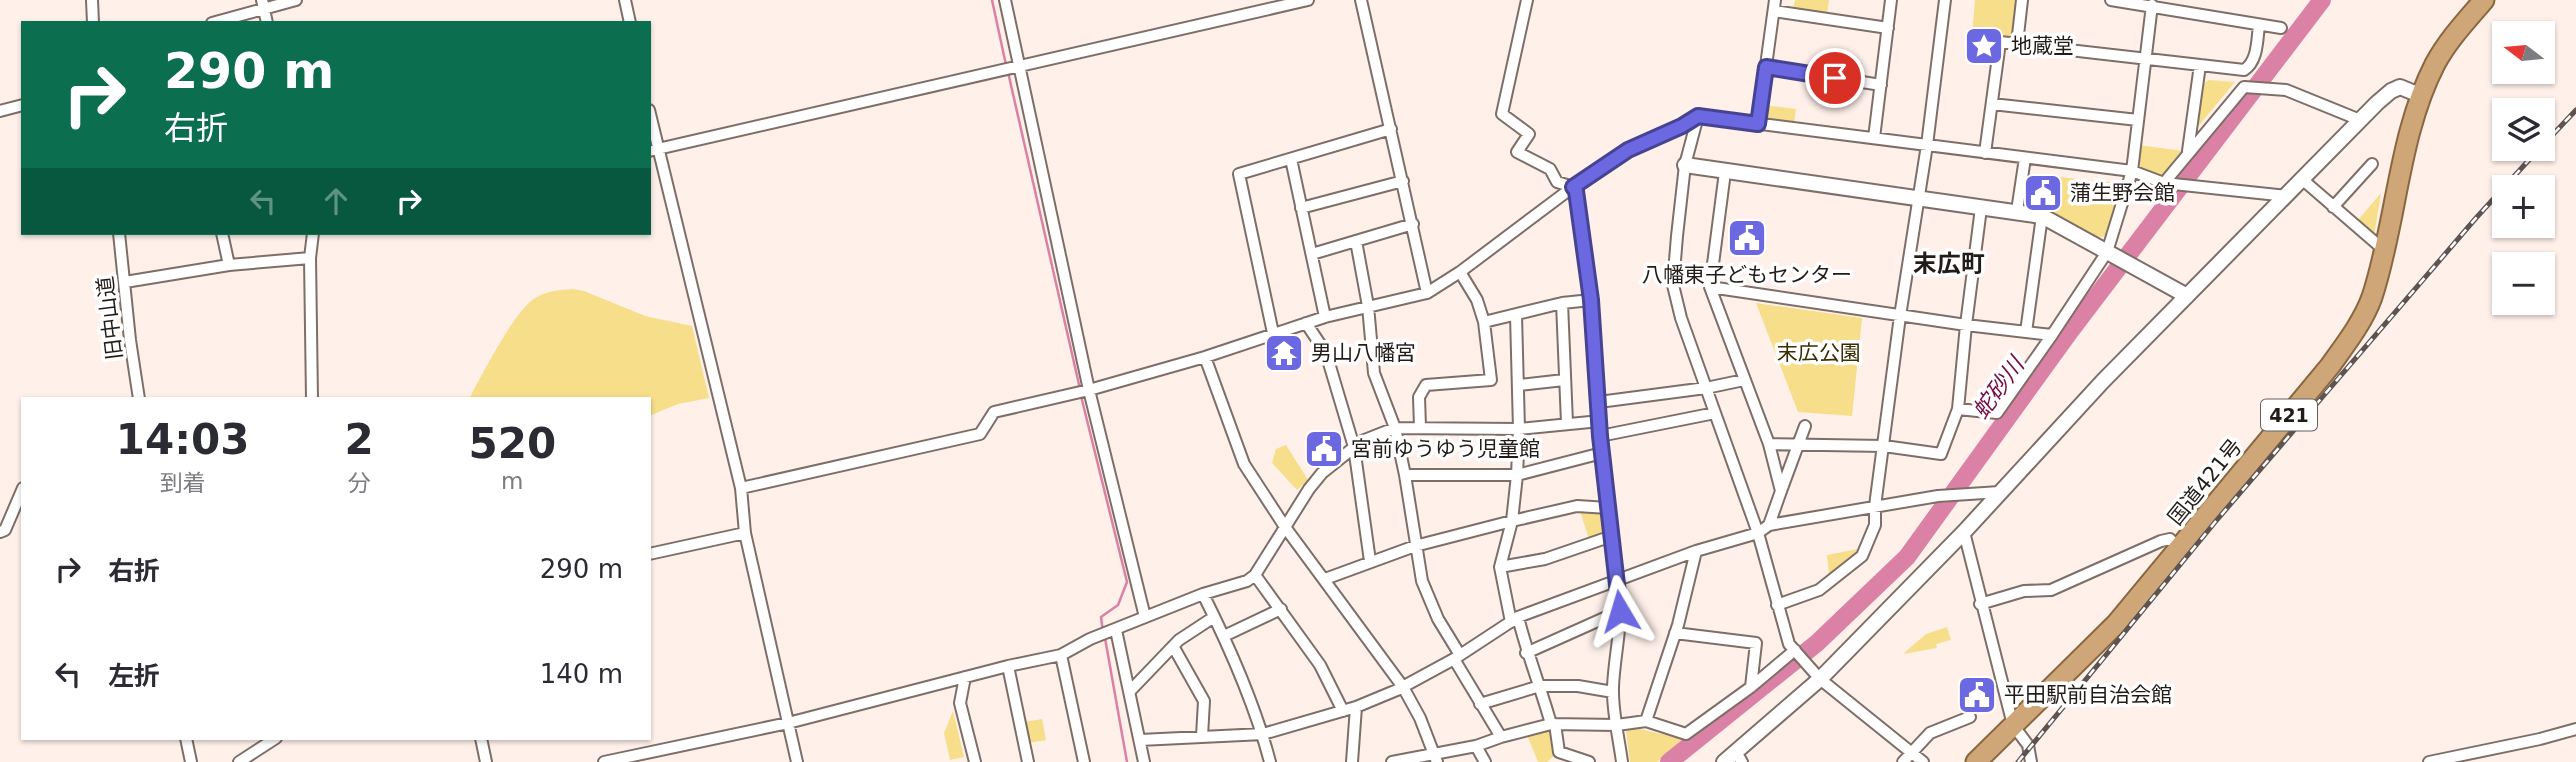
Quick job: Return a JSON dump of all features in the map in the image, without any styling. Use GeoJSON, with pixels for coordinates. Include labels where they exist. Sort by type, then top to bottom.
{"type":"FeatureCollection","features":[{"type":"Feature","properties":{"kind":"highway","name":"国道421号"},"geometry":{"type":"LineString","coordinates":[[1976,762],[2116,624],[2330,366],[2355,330],[2371,300],[2406,148],[2422,96],[2447,43],[2484,0]]}},
{"type":"Feature","properties":{"kind":"street"},"geometry":{"type":"LineString","coordinates":[[92,0],[93,21]]}},
{"type":"Feature","properties":{"kind":"street"},"geometry":{"type":"LineString","coordinates":[[217,21],[262,4],[296,0]]}},
{"type":"Feature","properties":{"kind":"street"},"geometry":{"type":"LineString","coordinates":[[625,0],[630,21]]}},
{"type":"Feature","properties":{"kind":"street"},"geometry":{"type":"LineString","coordinates":[[1005,0],[1089,390],[1145,617]]}},
{"type":"Feature","properties":{"kind":"street"},"geometry":{"type":"LineString","coordinates":[[654,150],[1308,0]]}},
{"type":"Feature","properties":{"kind":"street"},"geometry":{"type":"LineString","coordinates":[[1361,0],[1427,293]]}},
{"type":"Feature","properties":{"kind":"street"},"geometry":{"type":"LineString","coordinates":[[1527,0],[1502,114],[1529,134],[1517,152],[1550,170],[1557,181],[1573,187],[1576,191],[1591,300],[1600,436],[1616,579],[1619,585],[1620,611],[1613,692],[1622,762]]}},
{"type":"Feature","properties":{"kind":"street"},"geometry":{"type":"LineString","coordinates":[[1874,138],[1892,0]]}},
{"type":"Feature","properties":{"kind":"street"},"geometry":{"type":"LineString","coordinates":[[1777,605],[1819,590],[1862,556],[1875,524],[1875,506],[1900,316],[1927,145],[1945,0]]}},
{"type":"Feature","properties":{"kind":"street"},"geometry":{"type":"LineString","coordinates":[[2017,44],[2022,0]]}},
{"type":"Feature","properties":{"kind":"street"},"geometry":{"type":"LineString","coordinates":[[2111,0],[2281,28]]}},
{"type":"Feature","properties":{"kind":"street"},"geometry":{"type":"LineString","coordinates":[[262,4],[266,21]]}},
{"type":"Feature","properties":{"kind":"street"},"geometry":{"type":"LineString","coordinates":[[1958,409],[1997,413],[2107,252],[2132,171],[2152,5]]}},
{"type":"Feature","properties":{"kind":"street"},"geometry":{"type":"LineString","coordinates":[[1758,124],[1775,6],[1888,28]]}},
{"type":"Feature","properties":{"kind":"street"},"geometry":{"type":"LineString","coordinates":[[1985,152],[2000,42],[2245,70],[2254,58],[2259,26]]}},
{"type":"Feature","properties":{"kind":"street"},"geometry":{"type":"LineString","coordinates":[[2188,151],[2200,65]]}},
{"type":"Feature","properties":{"kind":"street"},"geometry":{"type":"LineString","coordinates":[[1766,67],[1881,85]]}},
{"type":"Feature","properties":{"kind":"street"},"geometry":{"type":"LineString","coordinates":[[2164,183],[2244,87],[2286,90],[2360,120]]}},
{"type":"Feature","properties":{"kind":"street"},"geometry":{"type":"LineString","coordinates":[[1724,762],[1739,757],[1820,679],[1964,532],[2187,296],[2390,91],[2399,87],[2422,96]]}},
{"type":"Feature","properties":{"kind":"street"},"geometry":{"type":"LineString","coordinates":[[1992,104],[2138,120]]}},
{"type":"Feature","properties":{"kind":"street"},"geometry":{"type":"LineString","coordinates":[[0,111],[21,106]]}},
{"type":"Feature","properties":{"kind":"street"},"geometry":{"type":"LineString","coordinates":[[1698,116],[1685,165],[1673,285],[1681,318],[1758,533],[1789,644],[1820,679],[1923,762]]}},
{"type":"Feature","properties":{"kind":"street"},"geometry":{"type":"LineString","coordinates":[[741,488],[980,434],[994,412],[1089,390],[1205,357],[1325,317],[1427,293],[1628,150],[1698,116],[2132,171],[2164,183],[2287,196]]}},
{"type":"Feature","properties":{"kind":"street"},"geometry":{"type":"LineString","coordinates":[[651,126],[654,150],[741,488],[745,533],[797,762]]}},
{"type":"Feature","properties":{"kind":"street"},"geometry":{"type":"LineString","coordinates":[[1273,333],[1238,174],[1391,129]]}},
{"type":"Feature","properties":{"kind":"street"},"geometry":{"type":"LineString","coordinates":[[2017,211],[2025,158]]}},
{"type":"Feature","properties":{"kind":"street"},"geometry":{"type":"LineString","coordinates":[[1291,159],[1325,317]]}},
{"type":"Feature","properties":{"kind":"street"},"geometry":{"type":"LineString","coordinates":[[2333,207],[2372,164]]}},
{"type":"Feature","properties":{"kind":"street"},"geometry":{"type":"LineString","coordinates":[[1685,165],[2042,216],[2187,296]]}},
{"type":"Feature","properties":{"kind":"street"},"geometry":{"type":"LineString","coordinates":[[1725,172],[1710,287],[1769,444],[1781,491]]}},
{"type":"Feature","properties":{"kind":"street"},"geometry":{"type":"LineString","coordinates":[[2302,180],[2384,250]]}},
{"type":"Feature","properties":{"kind":"street"},"geometry":{"type":"LineString","coordinates":[[1301,208],[1403,181]]}},
{"type":"Feature","properties":{"kind":"street"},"geometry":{"type":"LineString","coordinates":[[1769,444],[1884,446],[1941,454],[1958,409],[1981,208]]}},
{"type":"Feature","properties":{"kind":"street"},"geometry":{"type":"LineString","coordinates":[[2026,332],[2042,216]]}},
{"type":"Feature","properties":{"kind":"street"},"geometry":{"type":"LineString","coordinates":[[1312,254],[1413,224]]}},
{"type":"Feature","properties":{"kind":"street","name":"旧中山道"},"geometry":{"type":"LineString","coordinates":[[119,235],[139,397]]}},
{"type":"Feature","properties":{"kind":"street"},"geometry":{"type":"LineString","coordinates":[[222,235],[229,265]]}},
{"type":"Feature","properties":{"kind":"street"},"geometry":{"type":"LineString","coordinates":[[312,397],[310,258],[313,235]]}},
{"type":"Feature","properties":{"kind":"street"},"geometry":{"type":"LineString","coordinates":[[1356,241],[1368,306],[1374,373],[1395,428],[1422,581],[1438,620],[1480,704],[1501,737]]}},
{"type":"Feature","properties":{"kind":"street"},"geometry":{"type":"LineString","coordinates":[[125,282],[229,265],[310,258]]}},
{"type":"Feature","properties":{"kind":"street"},"geometry":{"type":"LineString","coordinates":[[1420,427],[1419,397],[1426,386],[1491,380],[1483,322],[1476,300],[1460,272]]}},
{"type":"Feature","properties":{"kind":"street"},"geometry":{"type":"LineString","coordinates":[[1710,287],[1900,316],[2052,335]]}},
{"type":"Feature","properties":{"kind":"street"},"geometry":{"type":"LineString","coordinates":[[1483,322],[1562,303],[1591,300]]}},
{"type":"Feature","properties":{"kind":"street"},"geometry":{"type":"LineString","coordinates":[[1562,303],[1567,423]]}},
{"type":"Feature","properties":{"kind":"street"},"geometry":{"type":"LineString","coordinates":[[1516,315],[1519,385],[1517,475],[1512,522],[1500,567],[1514,620],[1553,724],[1559,752],[1588,762]]}},
{"type":"Feature","properties":{"kind":"street"},"geometry":{"type":"LineString","coordinates":[[1306,323],[1326,353],[1354,447],[1370,561]]}},
{"type":"Feature","properties":{"kind":"street"},"geometry":{"type":"LineString","coordinates":[[1205,357],[1244,464],[1285,527],[1404,687],[1436,758]]}},
{"type":"Feature","properties":{"kind":"street"},"geometry":{"type":"LineString","coordinates":[[1519,385],[1564,380]]}},
{"type":"Feature","properties":{"kind":"street"},"geometry":{"type":"LineString","coordinates":[[1599,402],[1706,388],[1744,380]]}},
{"type":"Feature","properties":{"kind":"street"},"geometry":{"type":"LineString","coordinates":[[1600,436],[1715,413]]}},
{"type":"Feature","properties":{"kind":"street"},"geometry":{"type":"LineString","coordinates":[[604,762],[788,723],[1008,666],[1061,655],[1090,639],[1203,594],[1247,580],[1255,575],[1322,472],[1362,441],[1395,428],[1519,429],[1600,421]]}},
{"type":"Feature","properties":{"kind":"street"},"geometry":{"type":"LineString","coordinates":[[1769,525],[1805,426]]}},
{"type":"Feature","properties":{"kind":"street"},"geometry":{"type":"LineString","coordinates":[[1405,475],[1517,475],[1602,453]]}},
{"type":"Feature","properties":{"kind":"street"},"geometry":{"type":"LineString","coordinates":[[1140,740],[1263,734],[1356,708],[1404,687],[1514,620],[1616,579],[1758,533],[1769,525],[1938,496],[2000,492]]}},
{"type":"Feature","properties":{"kind":"street"},"geometry":{"type":"LineString","coordinates":[[0,532],[5,530],[21,493]]}},
{"type":"Feature","properties":{"kind":"street"},"geometry":{"type":"LineString","coordinates":[[1325,579],[1415,546],[1577,506],[1608,508]]}},
{"type":"Feature","properties":{"kind":"street"},"geometry":{"type":"LineString","coordinates":[[1964,532],[1980,604],[2013,725],[2028,745],[2031,762]]}},
{"type":"Feature","properties":{"kind":"street"},"geometry":{"type":"LineString","coordinates":[[651,554],[745,533]]}},
{"type":"Feature","properties":{"kind":"street"},"geometry":{"type":"LineString","coordinates":[[1500,567],[1545,558],[1612,536]]}},
{"type":"Feature","properties":{"kind":"street"},"geometry":{"type":"LineString","coordinates":[[1980,604],[2024,592],[2051,590],[2161,541],[2170,539],[2180,548]]}},
{"type":"Feature","properties":{"kind":"street"},"geometry":{"type":"LineString","coordinates":[[1646,721],[1675,633],[1696,551]]}},
{"type":"Feature","properties":{"kind":"street"},"geometry":{"type":"LineString","coordinates":[[1255,575],[1320,665],[1343,711]]}},
{"type":"Feature","properties":{"kind":"street"},"geometry":{"type":"LineString","coordinates":[[1203,594],[1224,636],[1263,734],[1270,762]]}},
{"type":"Feature","properties":{"kind":"street"},"geometry":{"type":"LineString","coordinates":[[1224,636],[1280,609]]}},
{"type":"Feature","properties":{"kind":"street"},"geometry":{"type":"LineString","coordinates":[[1526,653],[1620,611]]}},
{"type":"Feature","properties":{"kind":"street"},"geometry":{"type":"LineString","coordinates":[[1131,690],[1173,646],[1214,617]]}},
{"type":"Feature","properties":{"kind":"street"},"geometry":{"type":"LineString","coordinates":[[1116,630],[1131,690],[1144,762]]}},
{"type":"Feature","properties":{"kind":"street"},"geometry":{"type":"LineString","coordinates":[[1675,633],[1756,643],[1751,687]]}},
{"type":"Feature","properties":{"kind":"street"},"geometry":{"type":"LineString","coordinates":[[1173,646],[1204,701],[1202,736]]}},
{"type":"Feature","properties":{"kind":"street"},"geometry":{"type":"LineString","coordinates":[[1392,762],[1436,758],[1553,724],[1616,725],[1646,721],[1686,734],[1797,652]]}},
{"type":"Feature","properties":{"kind":"street"},"geometry":{"type":"LineString","coordinates":[[1061,655],[1084,762]]}},
{"type":"Feature","properties":{"kind":"street"},"geometry":{"type":"LineString","coordinates":[[1008,666],[1028,762]]}},
{"type":"Feature","properties":{"kind":"street"},"geometry":{"type":"LineString","coordinates":[[962,762],[975,761],[960,704],[965,677]]}},
{"type":"Feature","properties":{"kind":"street"},"geometry":{"type":"LineString","coordinates":[[1480,704],[1540,686],[1578,686],[1613,692]]}},
{"type":"Feature","properties":{"kind":"street"},"geometry":{"type":"LineString","coordinates":[[1352,762],[1356,708]]}},
{"type":"Feature","properties":{"kind":"street"},"geometry":{"type":"LineString","coordinates":[[1903,762],[1930,733],[1970,717]]}},
{"type":"Feature","properties":{"kind":"street"},"geometry":{"type":"LineString","coordinates":[[2429,762],[2576,729]]}},
{"type":"Feature","properties":{"kind":"street"},"geometry":{"type":"LineString","coordinates":[[187,740],[191,762]]}},
{"type":"Feature","properties":{"kind":"street"},"geometry":{"type":"LineString","coordinates":[[239,762],[273,740]]}},
{"type":"Feature","properties":{"kind":"street"},"geometry":{"type":"LineString","coordinates":[[481,740],[486,762]]}},
{"type":"Feature","properties":{"kind":"street"},"geometry":{"type":"LineString","coordinates":[[1476,746],[1485,762]]}},
{"type":"Feature","properties":{"kind":"green space"},"geometry":{"type":"Polygon","coordinates":[[[1795,0],[1829,0],[1826,21],[1792,16],[1795,0]]]}},
{"type":"Feature","properties":{"kind":"green space"},"geometry":{"type":"Polygon","coordinates":[[[1975,0],[2018,0],[2014,41],[1993,43],[1991,51],[1973,49],[1975,0]]]}},
{"type":"Feature","properties":{"kind":"green space"},"geometry":{"type":"Polygon","coordinates":[[[2209,80],[2235,82],[2196,129],[2201,85],[2209,80]]]}},
{"type":"Feature","properties":{"kind":"green space"},"geometry":{"type":"Polygon","coordinates":[[[1764,105],[1796,109],[1793,131],[1762,119],[1764,105]]]}},
{"type":"Feature","properties":{"kind":"green space"},"geometry":{"type":"Polygon","coordinates":[[[2138,145],[2184,151],[2166,173],[2156,178],[2135,170],[2138,145]]]}},
{"type":"Feature","properties":{"kind":"green space"},"geometry":{"type":"Polygon","coordinates":[[[2058,177],[2118,183],[2120,187],[2108,235],[2098,238],[2052,214],[2058,177]]]}},
{"type":"Feature","properties":{"kind":"green space"},"geometry":{"type":"Polygon","coordinates":[[[2381,193],[2374,236],[2358,220],[2381,193]]]}},
{"type":"Feature","properties":{"kind":"green space"},"geometry":{"type":"Polygon","coordinates":[[[558,290],[584,291],[645,316],[692,326],[709,398],[678,404],[651,415],[651,397],[470,397],[499,344],[527,305],[535,298],[558,290]]]}},
{"type":"Feature","properties":{"kind":"green space","name":"末広公園"},"geometry":{"type":"Polygon","coordinates":[[[1756,303],[1862,318],[1852,416],[1798,412],[1756,303]]]}},
{"type":"Feature","properties":{"kind":"green space"},"geometry":{"type":"Polygon","coordinates":[[[1286,445],[1308,480],[1297,490],[1272,463],[1276,449],[1286,445]]]}},
{"type":"Feature","properties":{"kind":"green space"},"geometry":{"type":"Polygon","coordinates":[[[1580,511],[1598,512],[1604,517],[1608,529],[1604,536],[1589,539],[1580,511]]]}},
{"type":"Feature","properties":{"kind":"green space"},"geometry":{"type":"Polygon","coordinates":[[[1858,549],[1853,557],[1829,576],[1827,555],[1858,549]]]}},
{"type":"Feature","properties":{"kind":"green space"},"geometry":{"type":"Polygon","coordinates":[[[1947,627],[1951,640],[1936,644],[1937,648],[1903,654],[1926,634],[1947,627]]]}},
{"type":"Feature","properties":{"kind":"green space"},"geometry":{"type":"Polygon","coordinates":[[[953,711],[964,757],[950,760],[944,733],[953,711]]]}},
{"type":"Feature","properties":{"kind":"green space"},"geometry":{"type":"Polygon","coordinates":[[[1042,719],[1046,740],[1029,743],[1025,722],[1042,719]]]}},
{"type":"Feature","properties":{"kind":"green space"},"geometry":{"type":"Polygon","coordinates":[[[1631,727],[1683,739],[1657,762],[1630,762],[1626,731],[1631,727]]]}},
{"type":"Feature","properties":{"kind":"green space"},"geometry":{"type":"Polygon","coordinates":[[[1550,730],[1553,732],[1556,754],[1547,762],[1538,762],[1527,735],[1550,730]]]}},
{"type":"Feature","properties":{"kind":"waterway"},"geometry":{"type":"LineString","coordinates":[[992,0],[1006,65]]}},
{"type":"Feature","properties":{"kind":"waterway","name":"蛇砂川"},"geometry":{"type":"LineString","coordinates":[[1669,762],[1817,643],[1907,557],[2071,330],[2322,0]]}},
{"type":"Feature","properties":{"kind":"waterway"},"geometry":{"type":"LineString","coordinates":[[1008,72],[1080,389]]}},
{"type":"Feature","properties":{"kind":"waterway"},"geometry":{"type":"LineString","coordinates":[[1081,396],[1127,582],[1118,605],[1101,617],[1103,632]]}},
{"type":"Feature","properties":{"kind":"waterway"},"geometry":{"type":"LineString","coordinates":[[1105,638],[1127,762]]}},
{"type":"Feature","properties":{"kind":"railway"},"geometry":{"type":"LineString","coordinates":[[2555,132],[2576,110]]}},
{"type":"Feature","properties":{"kind":"railway"},"geometry":{"type":"LineString","coordinates":[[2018,762],[2216,521],[2528,161]]}},
{"type":"Feature","properties":{"kind":"place","name":"地蔵堂"},"geometry":{"type":"Point","coordinates":[1984,46]}},
{"type":"Feature","properties":{"kind":"place","name":"蒲生野会館"},"geometry":{"type":"Point","coordinates":[2043,193]}},
{"type":"Feature","properties":{"kind":"place","name":"八幡東子どもセンター"},"geometry":{"type":"Point","coordinates":[1747,238]}},
{"type":"Feature","properties":{"kind":"place","name":"男山八幡宮"},"geometry":{"type":"Point","coordinates":[1284,353]}},
{"type":"Feature","properties":{"kind":"place","name":"宮前ゆうゆう児童館"},"geometry":{"type":"Point","coordinates":[1324,449]}},
{"type":"Feature","properties":{"kind":"place","name":"平田駅前自治会館"},"geometry":{"type":"Point","coordinates":[1977,695]}},
{"type":"Feature","properties":{"kind":"district","name":"末広町"},"geometry":{"type":"Point","coordinates":[1949,264]}},
{"type":"Feature","properties":{"kind":"route"},"geometry":{"type":"LineString","coordinates":[[1620,611],[1600,436],[1591,300],[1576,191],[1573,187],[1628,150],[1698,116],[1758,124],[1766,67],[1835,78]]}}]}
